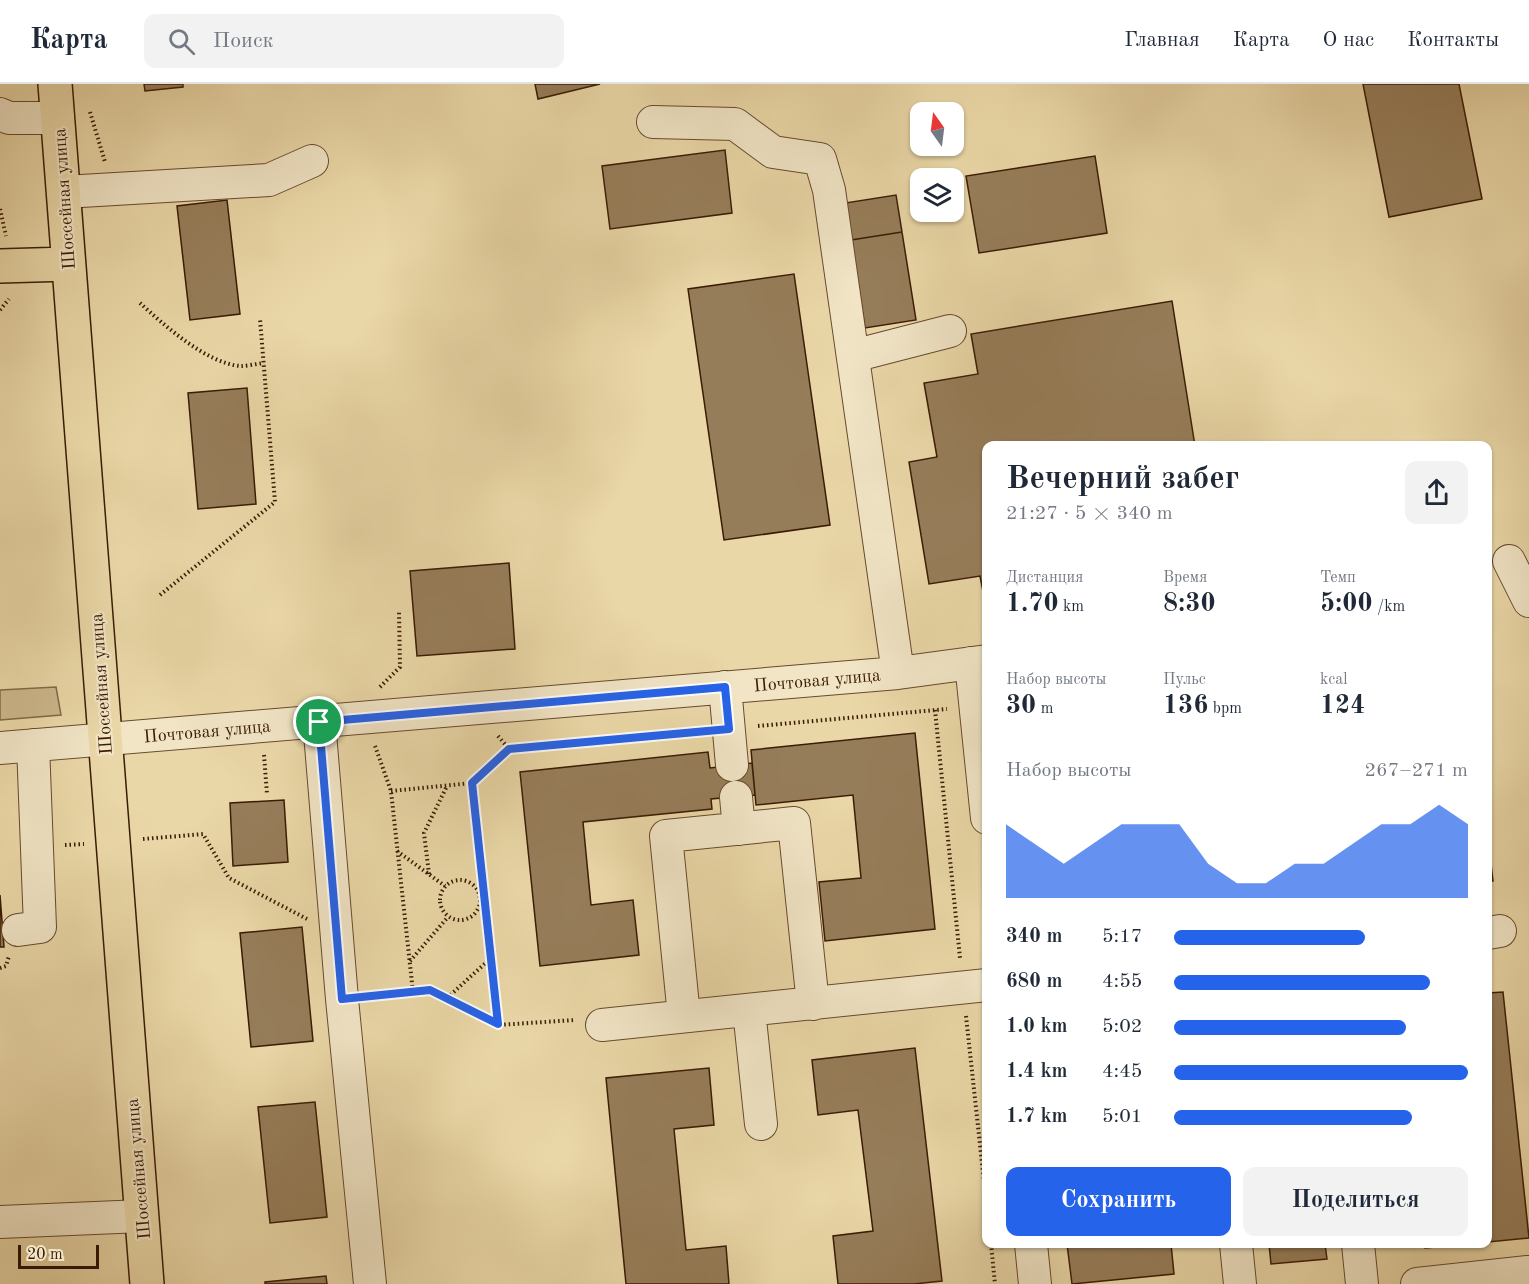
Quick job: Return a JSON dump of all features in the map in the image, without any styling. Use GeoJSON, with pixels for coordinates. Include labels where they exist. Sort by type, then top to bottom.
{"type":"FeatureCollection","features":[{"type":"Feature","properties":{"kind":"main road","name":"Шоссейная улица"},"geometry":{"type":"LineString","coordinates":[[55,84],[147,1284]]}},
{"type":"Feature","properties":{"kind":"main road"},"geometry":{"type":"LineString","coordinates":[[4,254],[68,264]]}},
{"type":"Feature","properties":{"kind":"street"},"geometry":{"type":"LineString","coordinates":[[0,114],[9,118],[58,118]]}},
{"type":"Feature","properties":{"kind":"street"},"geometry":{"type":"LineString","coordinates":[[652,122],[735,124],[773,152],[820,159],[829,190],[898,673]]}},
{"type":"Feature","properties":{"kind":"street"},"geometry":{"type":"LineString","coordinates":[[64,192],[269,180],[312,161]]}},
{"type":"Feature","properties":{"kind":"street"},"geometry":{"type":"LineString","coordinates":[[853,356],[950,331]]}},
{"type":"Feature","properties":{"kind":"street"},"geometry":{"type":"LineString","coordinates":[[1509,561],[1529,601]]}},
{"type":"Feature","properties":{"kind":"street"},"geometry":{"type":"LineString","coordinates":[[979,662],[975,706],[982,771]]}},
{"type":"Feature","properties":{"kind":"street","name":"Почтовая улица"},"geometry":{"type":"LineString","coordinates":[[0,748],[319,722],[375,727],[725,687],[898,673],[979,662]]}},
{"type":"Feature","properties":{"kind":"street"},"geometry":{"type":"LineString","coordinates":[[725,687],[732,765]]}},
{"type":"Feature","properties":{"kind":"street"},"geometry":{"type":"LineString","coordinates":[[319,722],[336,933],[370,1284]]}},
{"type":"Feature","properties":{"kind":"street"},"geometry":{"type":"LineString","coordinates":[[18,930],[40,927],[33,745]]}},
{"type":"Feature","properties":{"kind":"street"},"geometry":{"type":"LineString","coordinates":[[736,797],[740,829]]}},
{"type":"Feature","properties":{"kind":"street"},"geometry":{"type":"LineString","coordinates":[[684,1016],[666,836],[794,823],[813,1004]]}},
{"type":"Feature","properties":{"kind":"street"},"geometry":{"type":"LineString","coordinates":[[602,1025],[982,986]]}},
{"type":"Feature","properties":{"kind":"street"},"geometry":{"type":"LineString","coordinates":[[749,1010],[761,1124]]}},
{"type":"Feature","properties":{"kind":"street"},"geometry":{"type":"LineString","coordinates":[[0,1222],[142,1216]]}},
{"type":"Feature","properties":{"kind":"street"},"geometry":{"type":"LineString","coordinates":[[1031,1248],[1035,1284]]}},
{"type":"Feature","properties":{"kind":"street"},"geometry":{"type":"LineString","coordinates":[[1236,1248],[1240,1284]]}},
{"type":"Feature","properties":{"kind":"street"},"geometry":{"type":"LineString","coordinates":[[1358,1248],[1362,1284]]}},
{"type":"Feature","properties":{"kind":"street"},"geometry":{"type":"LineString","coordinates":[[1417,1284],[1528,1272]]}},
{"type":"Feature","properties":{"kind":"path"},"geometry":{"type":"LineString","coordinates":[[90,111],[99,149],[120,189]]}},
{"type":"Feature","properties":{"kind":"path"},"geometry":{"type":"LineString","coordinates":[[0,209],[4,254]]}},
{"type":"Feature","properties":{"kind":"path"},"geometry":{"type":"LineString","coordinates":[[0,310],[9,299]]}},
{"type":"Feature","properties":{"kind":"path"},"geometry":{"type":"LineString","coordinates":[[140,303],[178,338],[214,357],[239,366],[264,363]]}},
{"type":"Feature","properties":{"kind":"path"},"geometry":{"type":"LineString","coordinates":[[160,595],[275,502],[260,319]]}},
{"type":"Feature","properties":{"kind":"path"},"geometry":{"type":"LineString","coordinates":[[399,612],[400,667],[378,689],[375,727],[391,791],[413,992]]}},
{"type":"Feature","properties":{"kind":"path"},"geometry":{"type":"LineString","coordinates":[[391,791],[472,783],[509,749],[975,706]]}},
{"type":"Feature","properties":{"kind":"path"},"geometry":{"type":"LineString","coordinates":[[496,735],[509,749]]}},
{"type":"Feature","properties":{"kind":"path"},"geometry":{"type":"LineString","coordinates":[[263,746],[267,794]]}},
{"type":"Feature","properties":{"kind":"path"},"geometry":{"type":"LineString","coordinates":[[472,783],[482,899],[498,1024]]}},
{"type":"Feature","properties":{"kind":"path"},"geometry":{"type":"LineString","coordinates":[[429,874],[424,833],[447,786]]}},
{"type":"Feature","properties":{"kind":"path"},"geometry":{"type":"LineString","coordinates":[[203,834],[228,878],[336,933]]}},
{"type":"Feature","properties":{"kind":"path"},"geometry":{"type":"LineString","coordinates":[[398,851],[445,886]]}},
{"type":"Feature","properties":{"kind":"path"},"geometry":{"type":"LineString","coordinates":[[455,880],[467,881],[476,888],[482,899],[470,918],[459,920],[448,917],[441,908],[440,896],[445,886],[455,880]]}},
{"type":"Feature","properties":{"kind":"path"},"geometry":{"type":"LineString","coordinates":[[410,962],[448,917]]}},
{"type":"Feature","properties":{"kind":"path"},"geometry":{"type":"LineString","coordinates":[[447,998],[491,958]]}},
{"type":"Feature","properties":{"kind":"path"},"geometry":{"type":"LineString","coordinates":[[342,999],[430,990],[498,1024],[580,1020],[602,1025]]}},
{"type":"Feature","properties":{"kind":"path"},"geometry":{"type":"LineString","coordinates":[[991,1248],[995,1284]]}},
{"type":"Feature","properties":{"kind":"shaded area"},"geometry":{"type":"Polygon","coordinates":[[[56,687],[61,715],[0,720],[0,690],[56,687]]]}},
{"type":"Feature","properties":{"kind":"building"},"geometry":{"type":"Polygon","coordinates":[[[144,84],[183,84],[183,87],[145,91],[144,84]]]}},
{"type":"Feature","properties":{"kind":"building"},"geometry":{"type":"Polygon","coordinates":[[[535,84],[600,84],[538,99],[535,84]]]}},
{"type":"Feature","properties":{"kind":"building"},"geometry":{"type":"Polygon","coordinates":[[[1363,84],[1459,84],[1482,199],[1389,217],[1363,84]]]}},
{"type":"Feature","properties":{"kind":"building"},"geometry":{"type":"Polygon","coordinates":[[[725,150],[732,213],[610,229],[602,166],[725,150]]]}},
{"type":"Feature","properties":{"kind":"building"},"geometry":{"type":"Polygon","coordinates":[[[1095,156],[1107,233],[979,253],[966,176],[1095,156]]]}},
{"type":"Feature","properties":{"kind":"building"},"geometry":{"type":"Polygon","coordinates":[[[896,195],[902,232],[851,240],[845,203],[896,195]]]}},
{"type":"Feature","properties":{"kind":"building"},"geometry":{"type":"Polygon","coordinates":[[[227,200],[240,314],[190,320],[177,206],[227,200]]]}},
{"type":"Feature","properties":{"kind":"building"},"geometry":{"type":"Polygon","coordinates":[[[902,232],[916,320],[865,328],[851,240],[902,232]]]}},
{"type":"Feature","properties":{"kind":"building"},"geometry":{"type":"Polygon","coordinates":[[[794,274],[830,525],[724,540],[688,289],[794,274]]]}},
{"type":"Feature","properties":{"kind":"building"},"geometry":{"type":"Polygon","coordinates":[[[1172,301],[1194,441],[982,441],[982,586],[980,576],[929,584],[909,462],[937,457],[924,383],[978,374],[971,334],[1172,301]]]}},
{"type":"Feature","properties":{"kind":"building"},"geometry":{"type":"Polygon","coordinates":[[[247,388],[256,504],[198,509],[188,393],[247,388]]]}},
{"type":"Feature","properties":{"kind":"building"},"geometry":{"type":"Polygon","coordinates":[[[509,563],[515,649],[417,656],[410,571],[509,563]]]}},
{"type":"Feature","properties":{"kind":"building"},"geometry":{"type":"Polygon","coordinates":[[[915,733],[935,929],[825,941],[819,882],[861,878],[853,795],[756,805],[751,750],[915,733]]]}},
{"type":"Feature","properties":{"kind":"building"},"geometry":{"type":"Polygon","coordinates":[[[708,752],[710,768],[752,763],[755,795],[711,799],[712,809],[583,822],[591,905],[633,900],[639,955],[540,966],[520,772],[708,752]]]}},
{"type":"Feature","properties":{"kind":"building"},"geometry":{"type":"Polygon","coordinates":[[[284,800],[288,862],[233,866],[230,803],[284,800]]]}},
{"type":"Feature","properties":{"kind":"building"},"geometry":{"type":"Polygon","coordinates":[[[0,895],[4,947],[0,947],[0,895]]]}},
{"type":"Feature","properties":{"kind":"building"},"geometry":{"type":"Polygon","coordinates":[[[302,927],[313,1041],[251,1047],[240,933],[302,927]]]}},
{"type":"Feature","properties":{"kind":"building"},"geometry":{"type":"Polygon","coordinates":[[[1503,992],[1529,1238],[1492,1242],[1492,993],[1503,992]]]}},
{"type":"Feature","properties":{"kind":"building"},"geometry":{"type":"Polygon","coordinates":[[[915,1048],[942,1281],[914,1284],[838,1284],[833,1236],[873,1231],[858,1110],[818,1115],[812,1060],[915,1048]]]}},
{"type":"Feature","properties":{"kind":"building"},"geometry":{"type":"Polygon","coordinates":[[[709,1068],[714,1125],[674,1129],[686,1250],[726,1246],[729,1284],[626,1284],[606,1078],[709,1068]]]}},
{"type":"Feature","properties":{"kind":"building"},"geometry":{"type":"Polygon","coordinates":[[[315,1102],[327,1217],[270,1223],[258,1107],[315,1102]]]}},
{"type":"Feature","properties":{"kind":"building"},"geometry":{"type":"Polygon","coordinates":[[[1068,1248],[1171,1248],[1174,1274],[1072,1284],[1068,1248]]]}},
{"type":"Feature","properties":{"kind":"building"},"geometry":{"type":"Polygon","coordinates":[[[1269,1248],[1326,1248],[1327,1259],[1271,1264],[1269,1248]]]}},
{"type":"Feature","properties":{"kind":"building"},"geometry":{"type":"Polygon","coordinates":[[[326,1276],[327,1284],[265,1284],[265,1282],[326,1276]]]}},
{"type":"Feature","properties":{"kind":"route"},"geometry":{"type":"LineString","coordinates":[[725,687],[729,729],[509,749],[472,783],[498,1024],[430,990],[342,999],[319,722],[725,687]]}}]}
